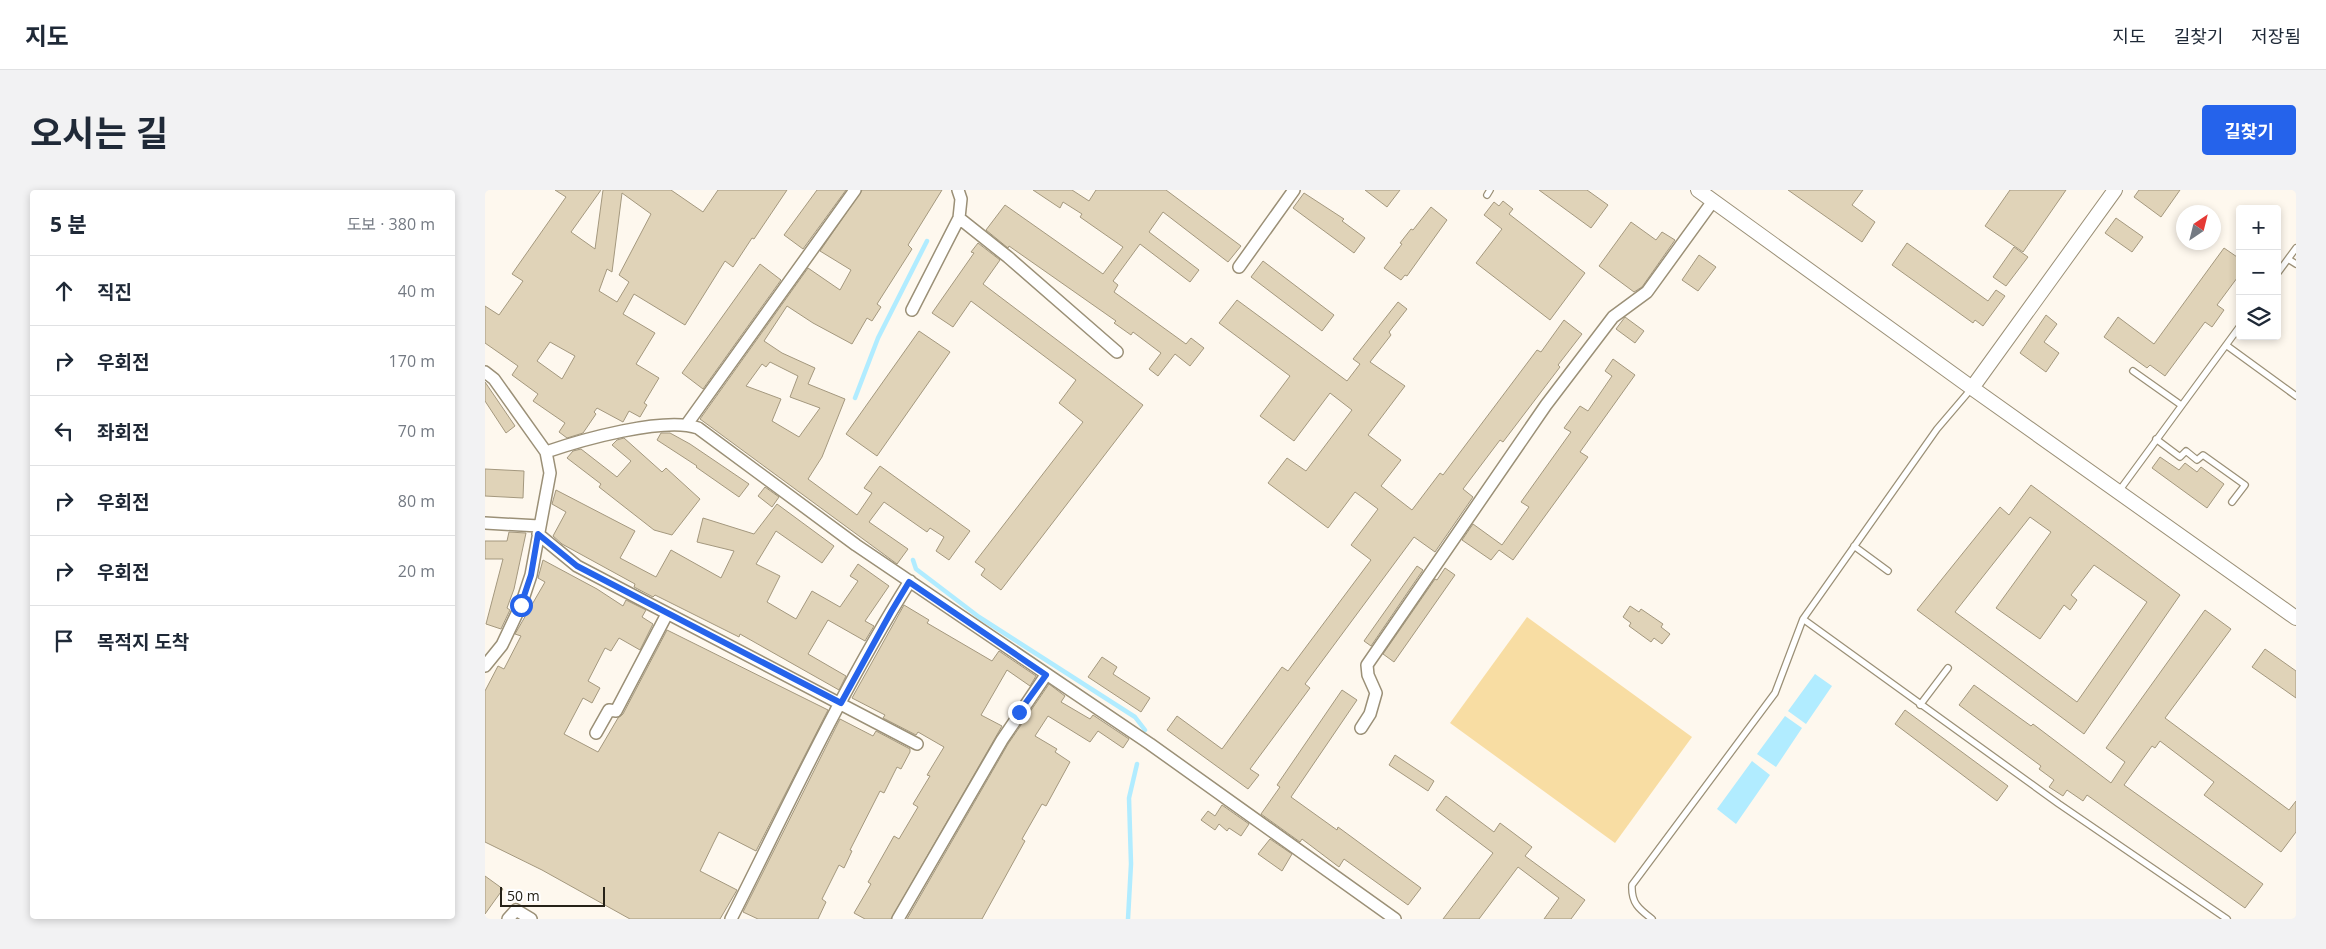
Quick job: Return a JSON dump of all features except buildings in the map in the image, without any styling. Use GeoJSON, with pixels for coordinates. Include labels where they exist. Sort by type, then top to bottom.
{"type":"FeatureCollection","features":[{"type":"Feature","properties":{"kind":"street"},"geometry":{"type":"LineString","coordinates":[[687,424],[855,190]]}},
{"type":"Feature","properties":{"kind":"street"},"geometry":{"type":"LineString","coordinates":[[912,310],[959,218],[961,199],[958,190]]}},
{"type":"Feature","properties":{"kind":"street"},"geometry":{"type":"LineString","coordinates":[[1239,267],[1294,190]]}},
{"type":"Feature","properties":{"kind":"street"},"geometry":{"type":"LineString","coordinates":[[1698,190],[1971,388],[2296,618]]}},
{"type":"Feature","properties":{"kind":"street"},"geometry":{"type":"LineString","coordinates":[[1971,388],[2115,190]]}},
{"type":"Feature","properties":{"kind":"street"},"geometry":{"type":"LineString","coordinates":[[1361,728],[1370,714],[1377,693],[1368,675],[1367,665],[1546,405],[1613,317],[1647,292],[1713,201]]}},
{"type":"Feature","properties":{"kind":"street"},"geometry":{"type":"LineString","coordinates":[[959,218],[1015,263],[1117,352]]}},
{"type":"Feature","properties":{"kind":"street"},"geometry":{"type":"LineString","coordinates":[[485,372],[504,393],[546,452],[550,473],[531,575],[521,605],[502,645],[485,666]]}},
{"type":"Feature","properties":{"kind":"street"},"geometry":{"type":"LineString","coordinates":[[546,452],[571,443],[660,424],[687,424],[711,436],[856,545],[1046,675],[1151,744],[1395,919]]}},
{"type":"Feature","properties":{"kind":"street"},"geometry":{"type":"LineString","coordinates":[[485,523],[539,530],[577,566],[917,744]]}},
{"type":"Feature","properties":{"kind":"street"},"geometry":{"type":"LineString","coordinates":[[731,919],[841,703],[909,582]]}},
{"type":"Feature","properties":{"kind":"street"},"geometry":{"type":"LineString","coordinates":[[596,733],[609,710],[616,711],[667,614]]}},
{"type":"Feature","properties":{"kind":"street"},"geometry":{"type":"LineString","coordinates":[[898,919],[1002,740],[1046,675]]}},
{"type":"Feature","properties":{"kind":"street"},"geometry":{"type":"LineString","coordinates":[[508,919],[516,910],[531,919]]}},
{"type":"Feature","properties":{"kind":"lane"},"geometry":{"type":"LineString","coordinates":[[2281,269],[2296,248]]}},
{"type":"Feature","properties":{"kind":"lane"},"geometry":{"type":"LineString","coordinates":[[2288,259],[2296,264]]}},
{"type":"Feature","properties":{"kind":"lane"},"geometry":{"type":"LineString","coordinates":[[2119,491],[2236,331]]}},
{"type":"Feature","properties":{"kind":"lane"},"geometry":{"type":"LineString","coordinates":[[2226,345],[2296,396]]}},
{"type":"Feature","properties":{"kind":"lane"},"geometry":{"type":"LineString","coordinates":[[2133,371],[2181,405]]}},
{"type":"Feature","properties":{"kind":"lane"},"geometry":{"type":"LineString","coordinates":[[1653,919],[1638,909],[1632,896],[1632,885],[1775,693],[1803,620],[1937,429],[1971,388]]}},
{"type":"Feature","properties":{"kind":"lane"},"geometry":{"type":"LineString","coordinates":[[2156,439],[2180,457],[2186,452],[2197,460],[2203,455],[2245,485],[2232,502]]}},
{"type":"Feature","properties":{"kind":"lane"},"geometry":{"type":"LineString","coordinates":[[1854,546],[1888,571]]}},
{"type":"Feature","properties":{"kind":"lane"},"geometry":{"type":"LineString","coordinates":[[1803,620],[2059,804],[2227,919]]}},
{"type":"Feature","properties":{"kind":"lane"},"geometry":{"type":"LineString","coordinates":[[1920,705],[1948,668]]}},
{"type":"Feature","properties":{"kind":"shaded area"},"geometry":{"type":"Polygon","coordinates":[[[1527,617],[1692,737],[1615,843],[1450,723],[1527,617]]]}},
{"type":"Feature","properties":{"kind":"water"},"geometry":{"type":"Polygon","coordinates":[[[1815,674],[1832,686],[1806,724],[1788,711],[1815,674]]]}},
{"type":"Feature","properties":{"kind":"water"},"geometry":{"type":"Polygon","coordinates":[[[1785,716],[1802,728],[1776,767],[1757,754],[1785,716]]]}},
{"type":"Feature","properties":{"kind":"water"},"geometry":{"type":"Polygon","coordinates":[[[1752,761],[1770,775],[1736,824],[1717,809],[1752,761]]]}},
{"type":"Feature","properties":{"kind":"waterway"},"geometry":{"type":"LineString","coordinates":[[855,398],[878,338],[927,241]]}},
{"type":"Feature","properties":{"kind":"waterway"},"geometry":{"type":"LineString","coordinates":[[913,560],[916,569],[979,617],[1135,717],[1145,730]]}},
{"type":"Feature","properties":{"kind":"waterway"},"geometry":{"type":"LineString","coordinates":[[1128,919],[1131,864],[1129,798],[1137,764]]}},
{"type":"Feature","properties":{"kind":"route"},"geometry":{"type":"LineString","coordinates":[[521,605],[531,575],[538,534],[577,566],[841,703],[909,582],[990,634],[1046,675],[1019,712]]}}]}
